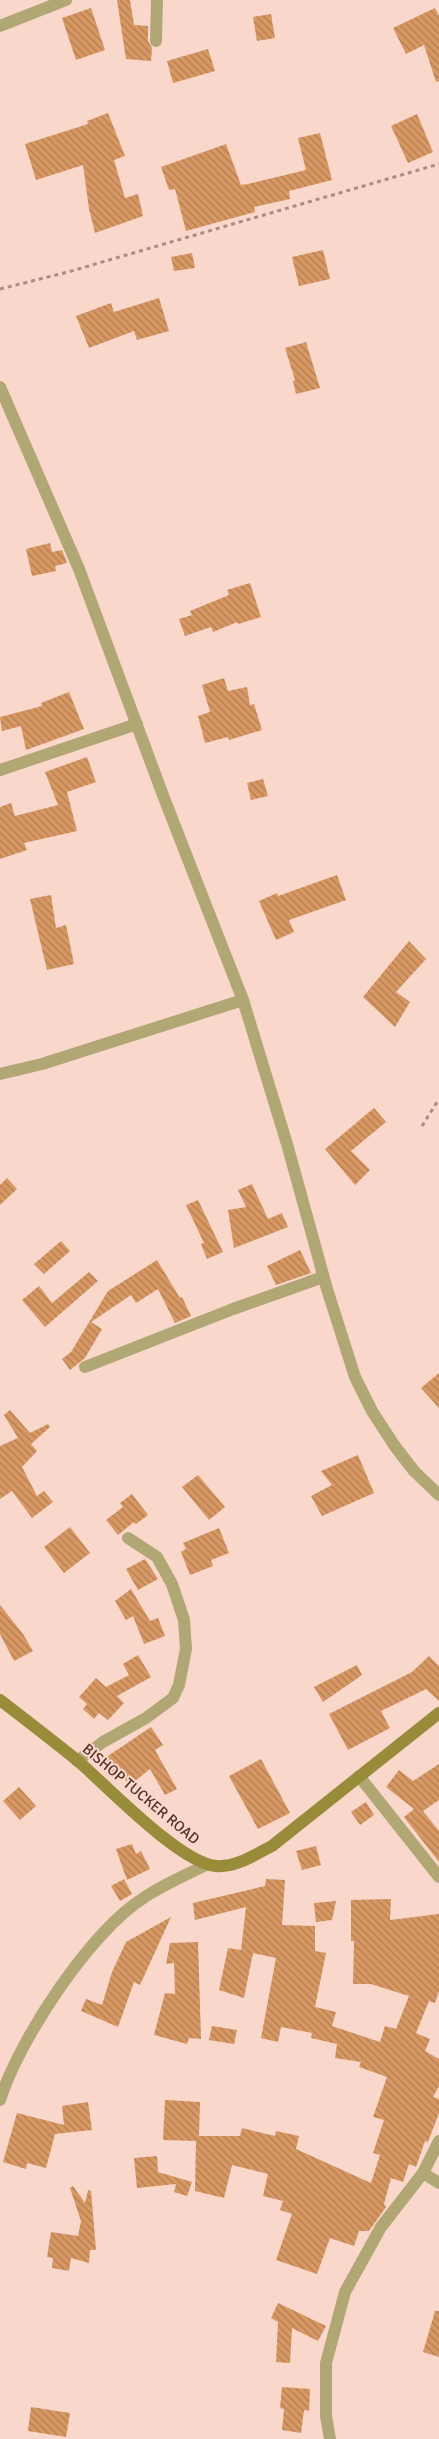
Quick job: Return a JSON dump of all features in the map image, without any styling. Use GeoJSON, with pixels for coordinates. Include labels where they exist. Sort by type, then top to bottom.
{"type":"FeatureCollection","features":[{"type":"Feature","properties":{"kind":"main road","name":"BISHOP TUCKER ROAD"},"geometry":{"type":"LineString","coordinates":[[0,1700],[77,1761],[165,1838],[189,1856],[206,1865],[218,1867],[231,1864],[272,1846],[439,1713]]}},
{"type":"Feature","properties":{"kind":"street"},"geometry":{"type":"LineString","coordinates":[[0,26],[66,0]]}},
{"type":"Feature","properties":{"kind":"street"},"geometry":{"type":"LineString","coordinates":[[156,41],[157,0]]}},
{"type":"Feature","properties":{"kind":"street"},"geometry":{"type":"LineString","coordinates":[[0,387],[79,570],[136,724],[243,1000],[287,1144],[323,1277],[355,1377],[372,1411],[414,1472],[439,1495]]}},
{"type":"Feature","properties":{"kind":"street"},"geometry":{"type":"LineString","coordinates":[[0,770],[136,724]]}},
{"type":"Feature","properties":{"kind":"street"},"geometry":{"type":"LineString","coordinates":[[0,1074],[42,1064],[243,1000]]}},
{"type":"Feature","properties":{"kind":"street"},"geometry":{"type":"LineString","coordinates":[[85,1367],[233,1309],[323,1277]]}},
{"type":"Feature","properties":{"kind":"street"},"geometry":{"type":"LineString","coordinates":[[77,1761],[167,1703],[173,1698],[179,1684],[186,1649],[184,1620],[172,1584],[157,1557],[128,1538]]}},
{"type":"Feature","properties":{"kind":"street"},"geometry":{"type":"LineString","coordinates":[[359,1776],[439,1877]]}},
{"type":"Feature","properties":{"kind":"street"},"geometry":{"type":"LineString","coordinates":[[0,2100],[8,2074],[32,2032],[70,1973],[109,1925],[144,1897],[206,1865]]}},
{"type":"Feature","properties":{"kind":"street"},"geometry":{"type":"LineString","coordinates":[[330,2439],[326,2416],[326,2363],[345,2292],[381,2227],[423,2173],[439,2141]]}},
{"type":"Feature","properties":{"kind":"street"},"geometry":{"type":"LineString","coordinates":[[423,2173],[439,2183]]}},
{"type":"Feature","properties":{"kind":"path"},"geometry":{"type":"LineString","coordinates":[[0,289],[68,272],[439,164]]}},
{"type":"Feature","properties":{"kind":"path"},"geometry":{"type":"LineString","coordinates":[[422,1126],[439,1099]]}},
{"type":"Feature","properties":{"kind":"building"},"geometry":{"type":"Polygon","coordinates":[[[117,0],[130,0],[134,25],[148,26],[148,41],[152,48],[151,61],[126,59],[117,0]]]}},
{"type":"Feature","properties":{"kind":"building"},"geometry":{"type":"Polygon","coordinates":[[[91,8],[105,50],[76,60],[62,18],[91,8]]]}},
{"type":"Feature","properties":{"kind":"building"},"geometry":{"type":"Polygon","coordinates":[[[435,8],[439,16],[439,81],[436,82],[424,45],[406,54],[393,28],[435,8]]]}},
{"type":"Feature","properties":{"kind":"building"},"geometry":{"type":"Polygon","coordinates":[[[271,14],[275,38],[257,41],[253,17],[271,14]]]}},
{"type":"Feature","properties":{"kind":"building"},"geometry":{"type":"Polygon","coordinates":[[[208,49],[215,71],[173,83],[167,61],[208,49]]]}},
{"type":"Feature","properties":{"kind":"building"},"geometry":{"type":"Polygon","coordinates":[[[108,113],[125,156],[114,160],[125,198],[138,194],[143,216],[95,233],[89,209],[83,165],[36,180],[25,144],[88,124],[87,121],[108,113]]]}},
{"type":"Feature","properties":{"kind":"building"},"geometry":{"type":"Polygon","coordinates":[[[417,114],[433,152],[408,163],[391,126],[417,114]]]}},
{"type":"Feature","properties":{"kind":"building"},"geometry":{"type":"Polygon","coordinates":[[[320,133],[332,180],[289,191],[290,199],[254,207],[255,212],[186,231],[175,189],[169,190],[161,167],[226,144],[241,185],[248,184],[306,170],[298,138],[320,133]]]}},
{"type":"Feature","properties":{"kind":"building"},"geometry":{"type":"Polygon","coordinates":[[[323,250],[330,279],[299,286],[292,257],[323,250]]]}},
{"type":"Feature","properties":{"kind":"building"},"geometry":{"type":"Polygon","coordinates":[[[192,253],[195,268],[174,271],[171,257],[192,253]]]}},
{"type":"Feature","properties":{"kind":"building"},"geometry":{"type":"Polygon","coordinates":[[[159,298],[169,331],[137,340],[134,331],[89,348],[76,316],[111,303],[114,312],[159,298]]]}},
{"type":"Feature","properties":{"kind":"building"},"geometry":{"type":"Polygon","coordinates":[[[306,342],[320,388],[296,394],[293,381],[295,380],[285,348],[306,342]]]}},
{"type":"Feature","properties":{"kind":"building"},"geometry":{"type":"Polygon","coordinates":[[[50,543],[52,552],[62,550],[67,563],[55,566],[56,571],[32,576],[26,549],[50,543]]]}},
{"type":"Feature","properties":{"kind":"building"},"geometry":{"type":"Polygon","coordinates":[[[250,583],[261,617],[238,624],[237,622],[213,632],[211,627],[185,636],[179,619],[192,615],[190,611],[229,595],[227,590],[250,583]]]}},
{"type":"Feature","properties":{"kind":"building"},"geometry":{"type":"Polygon","coordinates":[[[224,678],[228,691],[247,687],[250,705],[254,704],[262,730],[229,740],[228,737],[205,743],[198,716],[210,712],[202,685],[224,678]]]}},
{"type":"Feature","properties":{"kind":"building"},"geometry":{"type":"Polygon","coordinates":[[[69,692],[84,729],[26,750],[21,726],[2,731],[0,717],[42,706],[41,703],[69,692]]]}},
{"type":"Feature","properties":{"kind":"building"},"geometry":{"type":"Polygon","coordinates":[[[87,757],[96,782],[67,792],[77,831],[24,843],[27,850],[0,859],[0,807],[11,803],[15,816],[58,805],[45,772],[87,757]]]}},
{"type":"Feature","properties":{"kind":"building"},"geometry":{"type":"Polygon","coordinates":[[[263,779],[268,796],[251,800],[247,783],[263,779]]]}},
{"type":"Feature","properties":{"kind":"building"},"geometry":{"type":"Polygon","coordinates":[[[337,875],[346,900],[289,920],[294,932],[276,940],[259,901],[277,893],[278,896],[337,875]]]}},
{"type":"Feature","properties":{"kind":"building"},"geometry":{"type":"Polygon","coordinates":[[[51,895],[56,928],[66,925],[74,964],[47,970],[30,899],[51,895]]]}},
{"type":"Feature","properties":{"kind":"building"},"geometry":{"type":"Polygon","coordinates":[[[409,941],[426,959],[396,992],[410,1002],[395,1027],[363,997],[409,941]]]}},
{"type":"Feature","properties":{"kind":"building"},"geometry":{"type":"Polygon","coordinates":[[[374,1108],[386,1122],[351,1151],[370,1170],[355,1185],[325,1149],[374,1108]]]}},
{"type":"Feature","properties":{"kind":"building"},"geometry":{"type":"Polygon","coordinates":[[[7,1178],[17,1189],[0,1205],[0,1185],[7,1178]]]}},
{"type":"Feature","properties":{"kind":"building"},"geometry":{"type":"Polygon","coordinates":[[[252,1184],[268,1219],[282,1213],[288,1227],[234,1248],[228,1210],[246,1207],[238,1190],[252,1184]]]}},
{"type":"Feature","properties":{"kind":"building"},"geometry":{"type":"Polygon","coordinates":[[[198,1200],[223,1252],[207,1259],[201,1244],[204,1243],[186,1205],[198,1200]]]}},
{"type":"Feature","properties":{"kind":"building"},"geometry":{"type":"Polygon","coordinates":[[[61,1241],[70,1251],[44,1274],[34,1264],[61,1241]]]}},
{"type":"Feature","properties":{"kind":"building"},"geometry":{"type":"Polygon","coordinates":[[[300,1250],[311,1273],[276,1285],[267,1266],[300,1250]]]}},
{"type":"Feature","properties":{"kind":"building"},"geometry":{"type":"Polygon","coordinates":[[[157,1260],[180,1298],[182,1297],[191,1316],[175,1323],[158,1289],[136,1303],[131,1295],[91,1322],[102,1329],[85,1358],[70,1370],[62,1359],[71,1352],[108,1291],[157,1260]]]}},
{"type":"Feature","properties":{"kind":"building"},"geometry":{"type":"Polygon","coordinates":[[[89,1272],[98,1281],[45,1327],[22,1300],[39,1286],[52,1303],[89,1272]]]}},
{"type":"Feature","properties":{"kind":"building"},"geometry":{"type":"Polygon","coordinates":[[[439,1373],[439,1408],[421,1388],[439,1373]]]}},
{"type":"Feature","properties":{"kind":"building"},"geometry":{"type":"Polygon","coordinates":[[[10,1410],[30,1433],[48,1424],[50,1427],[31,1444],[37,1451],[22,1467],[37,1496],[44,1491],[53,1502],[32,1518],[12,1491],[0,1499],[0,1446],[18,1438],[4,1415],[10,1410]]]}},
{"type":"Feature","properties":{"kind":"building"},"geometry":{"type":"Polygon","coordinates":[[[358,1455],[374,1493],[322,1516],[311,1496],[332,1485],[321,1471],[358,1455]]]}},
{"type":"Feature","properties":{"kind":"building"},"geometry":{"type":"Polygon","coordinates":[[[198,1475],[225,1507],[209,1520],[182,1487],[198,1475]]]}},
{"type":"Feature","properties":{"kind":"building"},"geometry":{"type":"Polygon","coordinates":[[[132,1494],[148,1515],[136,1524],[134,1522],[118,1535],[106,1520],[123,1507],[120,1503],[132,1494]]]}},
{"type":"Feature","properties":{"kind":"building"},"geometry":{"type":"Polygon","coordinates":[[[70,1527],[90,1553],[64,1573],[44,1547],[70,1527]]]}},
{"type":"Feature","properties":{"kind":"building"},"geometry":{"type":"Polygon","coordinates":[[[219,1528],[229,1553],[211,1560],[213,1566],[190,1575],[181,1552],[186,1549],[183,1543],[219,1528]]]}},
{"type":"Feature","properties":{"kind":"building"},"geometry":{"type":"Polygon","coordinates":[[[145,1559],[158,1579],[138,1590],[126,1569],[145,1559]]]}},
{"type":"Feature","properties":{"kind":"building"},"geometry":{"type":"Polygon","coordinates":[[[131,1589],[150,1621],[158,1618],[165,1636],[144,1644],[133,1616],[126,1620],[115,1601],[131,1589]]]}},
{"type":"Feature","properties":{"kind":"building"},"geometry":{"type":"Polygon","coordinates":[[[0,1605],[23,1634],[33,1651],[14,1661],[0,1634],[0,1605]]]}},
{"type":"Feature","properties":{"kind":"building"},"geometry":{"type":"Polygon","coordinates":[[[138,1655],[151,1677],[117,1696],[124,1703],[108,1720],[99,1713],[94,1719],[83,1709],[87,1704],[79,1697],[96,1678],[106,1687],[129,1675],[123,1664],[138,1655]]]}},
{"type":"Feature","properties":{"kind":"building"},"geometry":{"type":"Polygon","coordinates":[[[429,1656],[439,1666],[439,1701],[426,1689],[381,1711],[390,1728],[348,1750],[329,1714],[412,1672],[429,1656]]]}},
{"type":"Feature","properties":{"kind":"building"},"geometry":{"type":"Polygon","coordinates":[[[357,1665],[362,1675],[323,1702],[314,1687],[357,1665]]]}},
{"type":"Feature","properties":{"kind":"building"},"geometry":{"type":"Polygon","coordinates":[[[151,1727],[163,1745],[155,1750],[177,1789],[165,1795],[150,1769],[130,1785],[120,1774],[114,1778],[102,1760],[151,1727]]]}},
{"type":"Feature","properties":{"kind":"building"},"geometry":{"type":"Polygon","coordinates":[[[261,1759],[290,1813],[258,1829],[229,1776],[261,1759]]]}},
{"type":"Feature","properties":{"kind":"building"},"geometry":{"type":"Polygon","coordinates":[[[439,1764],[439,1800],[423,1811],[439,1831],[439,1862],[404,1817],[414,1809],[386,1787],[399,1770],[413,1781],[439,1764]]]}},
{"type":"Feature","properties":{"kind":"building"},"geometry":{"type":"Polygon","coordinates":[[[19,1787],[36,1806],[20,1820],[3,1801],[19,1787]]]}},
{"type":"Feature","properties":{"kind":"building"},"geometry":{"type":"Polygon","coordinates":[[[366,1802],[374,1815],[360,1825],[351,1812],[366,1802]]]}},
{"type":"Feature","properties":{"kind":"building"},"geometry":{"type":"Polygon","coordinates":[[[132,1844],[136,1854],[141,1851],[150,1869],[127,1880],[116,1849],[132,1844]]]}},
{"type":"Feature","properties":{"kind":"building"},"geometry":{"type":"Polygon","coordinates":[[[316,1846],[321,1865],[302,1870],[296,1851],[316,1846]]]}},
{"type":"Feature","properties":{"kind":"building"},"geometry":{"type":"Polygon","coordinates":[[[124,1879],[132,1894],[120,1901],[111,1886],[124,1879]]]}},
{"type":"Feature","properties":{"kind":"building"},"geometry":{"type":"Polygon","coordinates":[[[266,1879],[285,1880],[282,1925],[315,1926],[315,1951],[326,1953],[315,2007],[336,2012],[332,2026],[380,2042],[385,2026],[396,2029],[409,1996],[371,1984],[353,1984],[354,1941],[351,1941],[351,1900],[391,1899],[390,1920],[439,1914],[439,1991],[435,2003],[429,2001],[416,2033],[430,2039],[425,2051],[439,2059],[439,2086],[433,2097],[439,2099],[439,2113],[428,2142],[425,2141],[416,2167],[409,2164],[403,2182],[391,2178],[384,2204],[386,2207],[369,2231],[359,2231],[354,2246],[330,2238],[317,2274],[276,2260],[292,2214],[280,2210],[283,2201],[263,2196],[268,2174],[232,2165],[224,2198],[195,2191],[196,2141],[163,2140],[165,2100],[200,2102],[199,2136],[240,2136],[242,2128],[275,2136],[276,2131],[299,2136],[296,2149],[371,2183],[380,2155],[373,2153],[384,2120],[373,2117],[387,2077],[359,2067],[361,2062],[335,2058],[337,2044],[311,2038],[312,2033],[281,2027],[278,2042],[261,2038],[276,1958],[253,1953],[244,1998],[219,1990],[228,1948],[241,1950],[246,1907],[195,1920],[193,1903],[265,1886],[266,1879]]]}},
{"type":"Feature","properties":{"kind":"building"},"geometry":{"type":"Polygon","coordinates":[[[336,1901],[332,1920],[316,1922],[314,1903],[336,1901]]]}},
{"type":"Feature","properties":{"kind":"building"},"geometry":{"type":"Polygon","coordinates":[[[171,1917],[140,1985],[134,1982],[118,2027],[81,2011],[86,1999],[102,2005],[112,1972],[126,1942],[171,1917]]]}},
{"type":"Feature","properties":{"kind":"building"},"geometry":{"type":"Polygon","coordinates":[[[198,1942],[201,2039],[189,2038],[187,2044],[154,2035],[165,1993],[175,1994],[174,1963],[166,1964],[170,1943],[198,1942]]]}},
{"type":"Feature","properties":{"kind":"building"},"geometry":{"type":"Polygon","coordinates":[[[212,2026],[237,2030],[234,2044],[209,2040],[212,2026]]]}},
{"type":"Feature","properties":{"kind":"building"},"geometry":{"type":"Polygon","coordinates":[[[88,2102],[92,2130],[55,2134],[46,2168],[27,2163],[26,2169],[3,2162],[17,2113],[64,2125],[62,2106],[88,2102]]]}},
{"type":"Feature","properties":{"kind":"building"},"geometry":{"type":"Polygon","coordinates":[[[157,2156],[158,2172],[192,2182],[187,2196],[174,2192],[176,2184],[137,2188],[134,2158],[157,2156]]]}},
{"type":"Feature","properties":{"kind":"building"},"geometry":{"type":"Polygon","coordinates":[[[73,2186],[85,2203],[88,2190],[91,2191],[96,2250],[90,2250],[89,2263],[71,2258],[69,2271],[52,2268],[53,2258],[47,2257],[51,2232],[78,2236],[81,2221],[70,2188],[73,2186]]]}},
{"type":"Feature","properties":{"kind":"building"},"geometry":{"type":"Polygon","coordinates":[[[278,2303],[326,2326],[318,2341],[292,2328],[290,2363],[276,2362],[278,2322],[271,2318],[278,2303]]]}},
{"type":"Feature","properties":{"kind":"building"},"geometry":{"type":"Polygon","coordinates":[[[435,2311],[439,2311],[439,2357],[423,2352],[435,2311]]]}},
{"type":"Feature","properties":{"kind":"building"},"geometry":{"type":"Polygon","coordinates":[[[282,2387],[310,2389],[309,2411],[304,2410],[301,2433],[282,2430],[284,2409],[280,2408],[282,2387]]]}},
{"type":"Feature","properties":{"kind":"building"},"geometry":{"type":"Polygon","coordinates":[[[31,2407],[70,2413],[66,2437],[28,2431],[31,2407]]]}}]}
